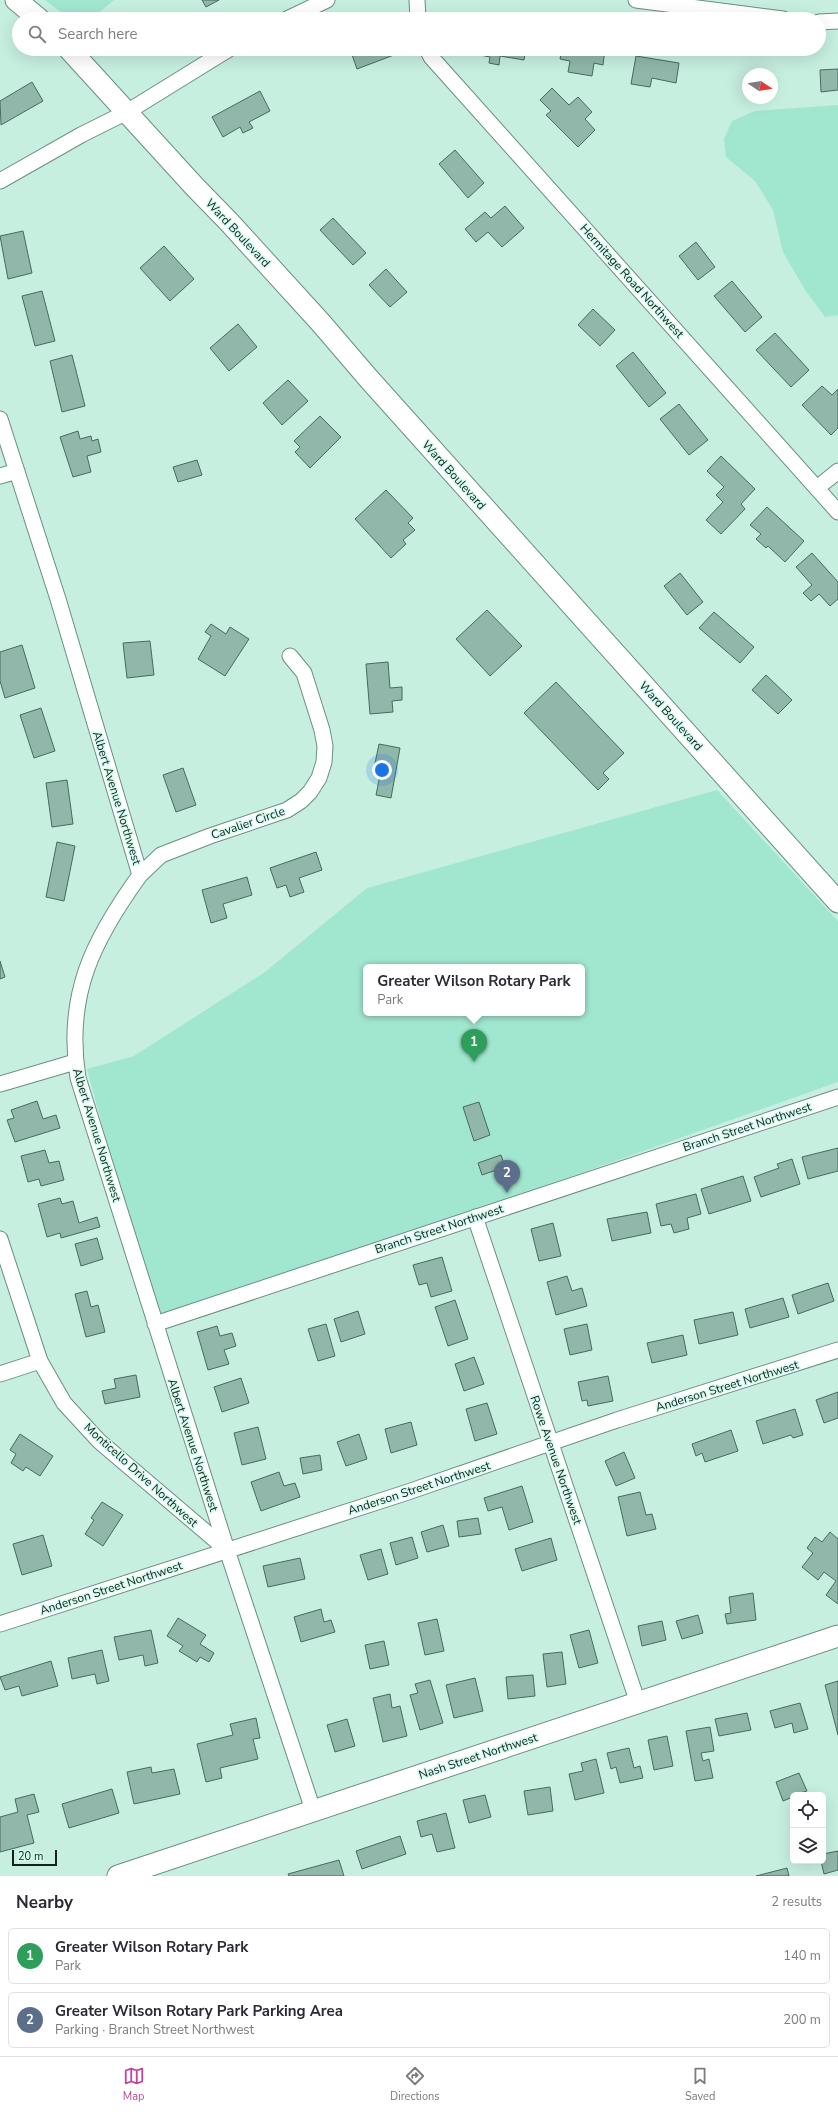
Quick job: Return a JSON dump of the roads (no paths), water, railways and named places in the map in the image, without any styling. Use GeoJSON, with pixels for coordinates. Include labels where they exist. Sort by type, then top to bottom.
{"type":"FeatureCollection","features":[{"type":"Feature","properties":{"kind":"main road"},"geometry":{"type":"LineString","coordinates":[[16,0],[31,12]]}},
{"type":"Feature","properties":{"kind":"main road","name":"Ward Boulevard"},"geometry":{"type":"LineString","coordinates":[[75,56],[321,323],[379,390],[838,902]]}},
{"type":"Feature","properties":{"kind":"main road","name":"Nash Street Northwest"},"geometry":{"type":"LineString","coordinates":[[118,1876],[838,1636]]}},
{"type":"Feature","properties":{"kind":"street"},"geometry":{"type":"LineString","coordinates":[[302,12],[327,0]]}},
{"type":"Feature","properties":{"kind":"street"},"geometry":{"type":"LineString","coordinates":[[417,0],[418,12]]}},
{"type":"Feature","properties":{"kind":"street"},"geometry":{"type":"LineString","coordinates":[[636,0],[729,12]]}},
{"type":"Feature","properties":{"kind":"street"},"geometry":{"type":"LineString","coordinates":[[826,22],[838,21]]}},
{"type":"Feature","properties":{"kind":"street"},"geometry":{"type":"LineString","coordinates":[[0,181],[81,135],[127,112],[218,56]]}},
{"type":"Feature","properties":{"kind":"street","name":"Hermitage Road Northwest"},"geometry":{"type":"LineString","coordinates":[[430,56],[838,512]]}},
{"type":"Feature","properties":{"kind":"street","name":"Albert Avenue Northwest"},"geometry":{"type":"LineString","coordinates":[[0,419],[58,599],[140,875],[114,911],[100,936],[86,969],[77,1010],[74,1044],[78,1078],[227,1550],[313,1810]]}},
{"type":"Feature","properties":{"kind":"street"},"geometry":{"type":"LineString","coordinates":[[0,476],[16,471]]}},
{"type":"Feature","properties":{"kind":"street"},"geometry":{"type":"LineString","coordinates":[[817,488],[838,471]]}},
{"type":"Feature","properties":{"kind":"street","name":"Cavalier Circle"},"geometry":{"type":"LineString","coordinates":[[140,875],[161,855],[210,836],[287,810],[301,801],[310,792],[319,778],[324,762],[325,746],[322,730],[304,673],[290,656]]}},
{"type":"Feature","properties":{"kind":"street"},"geometry":{"type":"LineString","coordinates":[[0,1084],[75,1062]]}},
{"type":"Feature","properties":{"kind":"street","name":"Branch Street Northwest"},"geometry":{"type":"LineString","coordinates":[[155,1324],[838,1097]]}},
{"type":"Feature","properties":{"kind":"street","name":"Rowe Avenue Northwest"},"geometry":{"type":"LineString","coordinates":[[475,1217],[638,1703]]}},
{"type":"Feature","properties":{"kind":"street","name":"Monticello Drive Northwest"},"geometry":{"type":"LineString","coordinates":[[0,1239],[40,1360],[64,1403],[99,1441],[227,1550]]}},
{"type":"Feature","properties":{"kind":"street","name":"Anderson Street Northwest"},"geometry":{"type":"LineString","coordinates":[[0,1624],[405,1494],[617,1420],[838,1350]]}},
{"type":"Feature","properties":{"kind":"street"},"geometry":{"type":"LineString","coordinates":[[0,1374],[40,1360]]}},
{"type":"Feature","properties":{"kind":"place","name":"Greater Wilson Rotary Park"},"geometry":{"type":"Point","coordinates":[474,1062]}},
{"type":"Feature","properties":{"kind":"place","name":"Greater Wilson Rotary Park Parking Area"},"geometry":{"type":"Point","coordinates":[507,1193]}}]}
